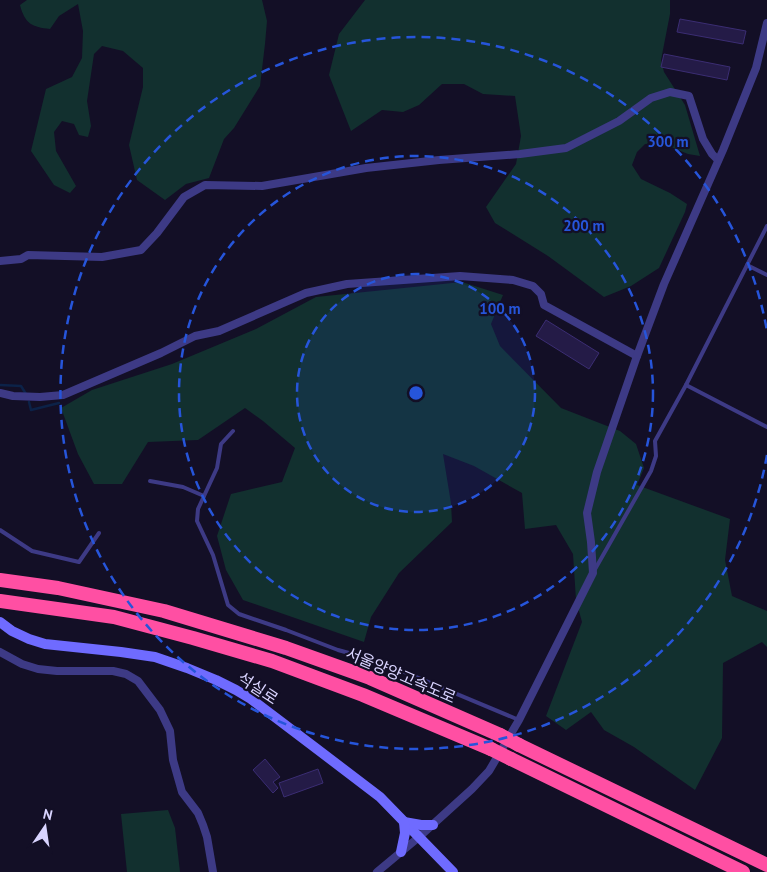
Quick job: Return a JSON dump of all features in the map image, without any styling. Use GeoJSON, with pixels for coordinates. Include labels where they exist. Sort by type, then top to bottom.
{"type":"FeatureCollection","features":[{"type":"Feature","properties":{"kind":"highway","name":"서울양양고속도로"},"geometry":{"type":"LineString","coordinates":[[0,580],[58,588],[164,611],[286,648],[370,678],[500,736],[767,865]]}},
{"type":"Feature","properties":{"kind":"highway","name":"서울양양고속도로"},"geometry":{"type":"LineString","coordinates":[[0,601],[114,618],[272,661],[362,695],[491,749],[743,872]]}},
{"type":"Feature","properties":{"kind":"main road","name":"석실로"},"geometry":{"type":"LineString","coordinates":[[0,622],[12,631],[45,644],[155,657],[216,680],[251,699],[318,748],[380,797],[453,872]]}},
{"type":"Feature","properties":{"kind":"main road"},"geometry":{"type":"LineString","coordinates":[[401,852],[404,822],[433,825]]}},
{"type":"Feature","properties":{"kind":"street"},"geometry":{"type":"LineString","coordinates":[[377,872],[433,825],[489,771],[519,720],[593,573],[587,513],[597,472],[664,284],[758,64],[767,23]]}},
{"type":"Feature","properties":{"kind":"street"},"geometry":{"type":"LineString","coordinates":[[758,64],[767,60]]}},
{"type":"Feature","properties":{"kind":"street"},"geometry":{"type":"LineString","coordinates":[[0,261],[21,259],[28,255],[102,257],[141,250],[157,234],[184,197],[205,185],[262,186],[366,168],[566,148],[619,121],[651,98],[670,92],[690,96],[702,139],[718,160]]}},
{"type":"Feature","properties":{"kind":"street"},"geometry":{"type":"LineString","coordinates":[[0,392],[13,396],[40,397],[63,395],[161,353],[195,336],[219,331],[306,293],[347,284],[460,276],[513,280],[533,286],[541,294],[544,305],[637,356]]}},
{"type":"Feature","properties":{"kind":"street"},"geometry":{"type":"LineString","coordinates":[[0,652],[22,664],[38,669],[113,671],[126,674],[138,681],[160,710],[170,731],[173,760],[182,792],[198,814],[203,825],[213,872]]}},
{"type":"Feature","properties":{"kind":"lane"},"geometry":{"type":"LineString","coordinates":[[593,573],[651,471],[656,456],[655,441],[686,386],[767,226]]}},
{"type":"Feature","properties":{"kind":"lane"},"geometry":{"type":"LineString","coordinates":[[747,265],[767,274]]}},
{"type":"Feature","properties":{"kind":"lane"},"geometry":{"type":"LineString","coordinates":[[686,386],[767,427]]}},
{"type":"Feature","properties":{"kind":"lane"},"geometry":{"type":"LineString","coordinates":[[233,432],[221,444],[217,468],[198,508],[197,521],[213,555],[228,605],[239,614],[338,650],[378,661],[519,720]]}},
{"type":"Feature","properties":{"kind":"lane"},"geometry":{"type":"LineString","coordinates":[[150,480],[184,487],[204,496]]}},
{"type":"Feature","properties":{"kind":"lane"},"geometry":{"type":"LineString","coordinates":[[0,530],[32,551],[80,562],[99,534]]}},
{"type":"Feature","properties":{"kind":"green space"},"geometry":{"type":"Polygon","coordinates":[[[27,0],[262,0],[267,21],[260,86],[234,128],[224,139],[209,178],[186,184],[165,200],[137,180],[129,145],[143,87],[143,68],[123,51],[102,46],[94,54],[87,101],[91,126],[88,137],[79,135],[74,124],[62,121],[54,132],[56,151],[76,186],[70,193],[54,185],[31,151],[46,89],[72,77],[82,58],[83,31],[78,4],[59,16],[50,29],[34,26],[27,20],[20,5],[27,0]]]}},
{"type":"Feature","properties":{"kind":"green space"},"geometry":{"type":"Polygon","coordinates":[[[365,0],[670,0],[670,14],[661,60],[664,72],[685,105],[700,156],[688,154],[661,143],[645,144],[637,152],[632,165],[641,179],[670,193],[687,204],[659,268],[631,286],[604,297],[548,256],[495,223],[486,207],[516,164],[521,136],[515,96],[483,94],[464,84],[442,84],[419,105],[403,112],[382,110],[351,131],[329,75],[339,34],[365,0]]]}},
{"type":"Feature","properties":{"kind":"green space"},"geometry":{"type":"Polygon","coordinates":[[[462,282],[503,295],[491,324],[500,346],[561,408],[620,431],[636,444],[644,468],[637,485],[730,519],[725,560],[732,596],[767,611],[767,647],[762,642],[723,663],[722,738],[695,790],[634,747],[604,730],[591,712],[566,730],[546,716],[582,622],[576,600],[573,554],[556,525],[525,529],[522,493],[474,466],[443,454],[451,503],[452,522],[399,573],[371,617],[364,642],[243,600],[226,570],[217,536],[231,494],[282,482],[295,448],[245,408],[198,440],[148,442],[122,484],[94,484],[78,454],[61,408],[92,390],[172,364],[256,329],[316,297],[462,282]]]}},
{"type":"Feature","properties":{"kind":"green space"},"geometry":{"type":"Polygon","coordinates":[[[168,810],[175,828],[180,872],[127,872],[121,814],[168,810]]]}},
{"type":"Feature","properties":{"kind":"building"},"geometry":{"type":"Polygon","coordinates":[[[680,19],[746,31],[743,44],[677,32],[680,19]]]}},
{"type":"Feature","properties":{"kind":"building"},"geometry":{"type":"Polygon","coordinates":[[[664,54],[730,67],[727,80],[661,67],[664,54]]]}},
{"type":"Feature","properties":{"kind":"building"},"geometry":{"type":"Polygon","coordinates":[[[546,320],[599,353],[589,369],[536,336],[546,320]]]}},
{"type":"Feature","properties":{"kind":"building"},"geometry":{"type":"Polygon","coordinates":[[[265,759],[280,777],[273,782],[278,788],[273,793],[253,770],[265,759]]]}},
{"type":"Feature","properties":{"kind":"building"},"geometry":{"type":"Polygon","coordinates":[[[318,769],[323,783],[284,797],[279,783],[318,769]]]}},
{"type":"Feature","properties":{"kind":"waterway"},"geometry":{"type":"LineString","coordinates":[[0,385],[21,386],[26,394]]}},
{"type":"Feature","properties":{"kind":"waterway"},"geometry":{"type":"LineString","coordinates":[[29,402],[31,410],[59,403]]}}]}
